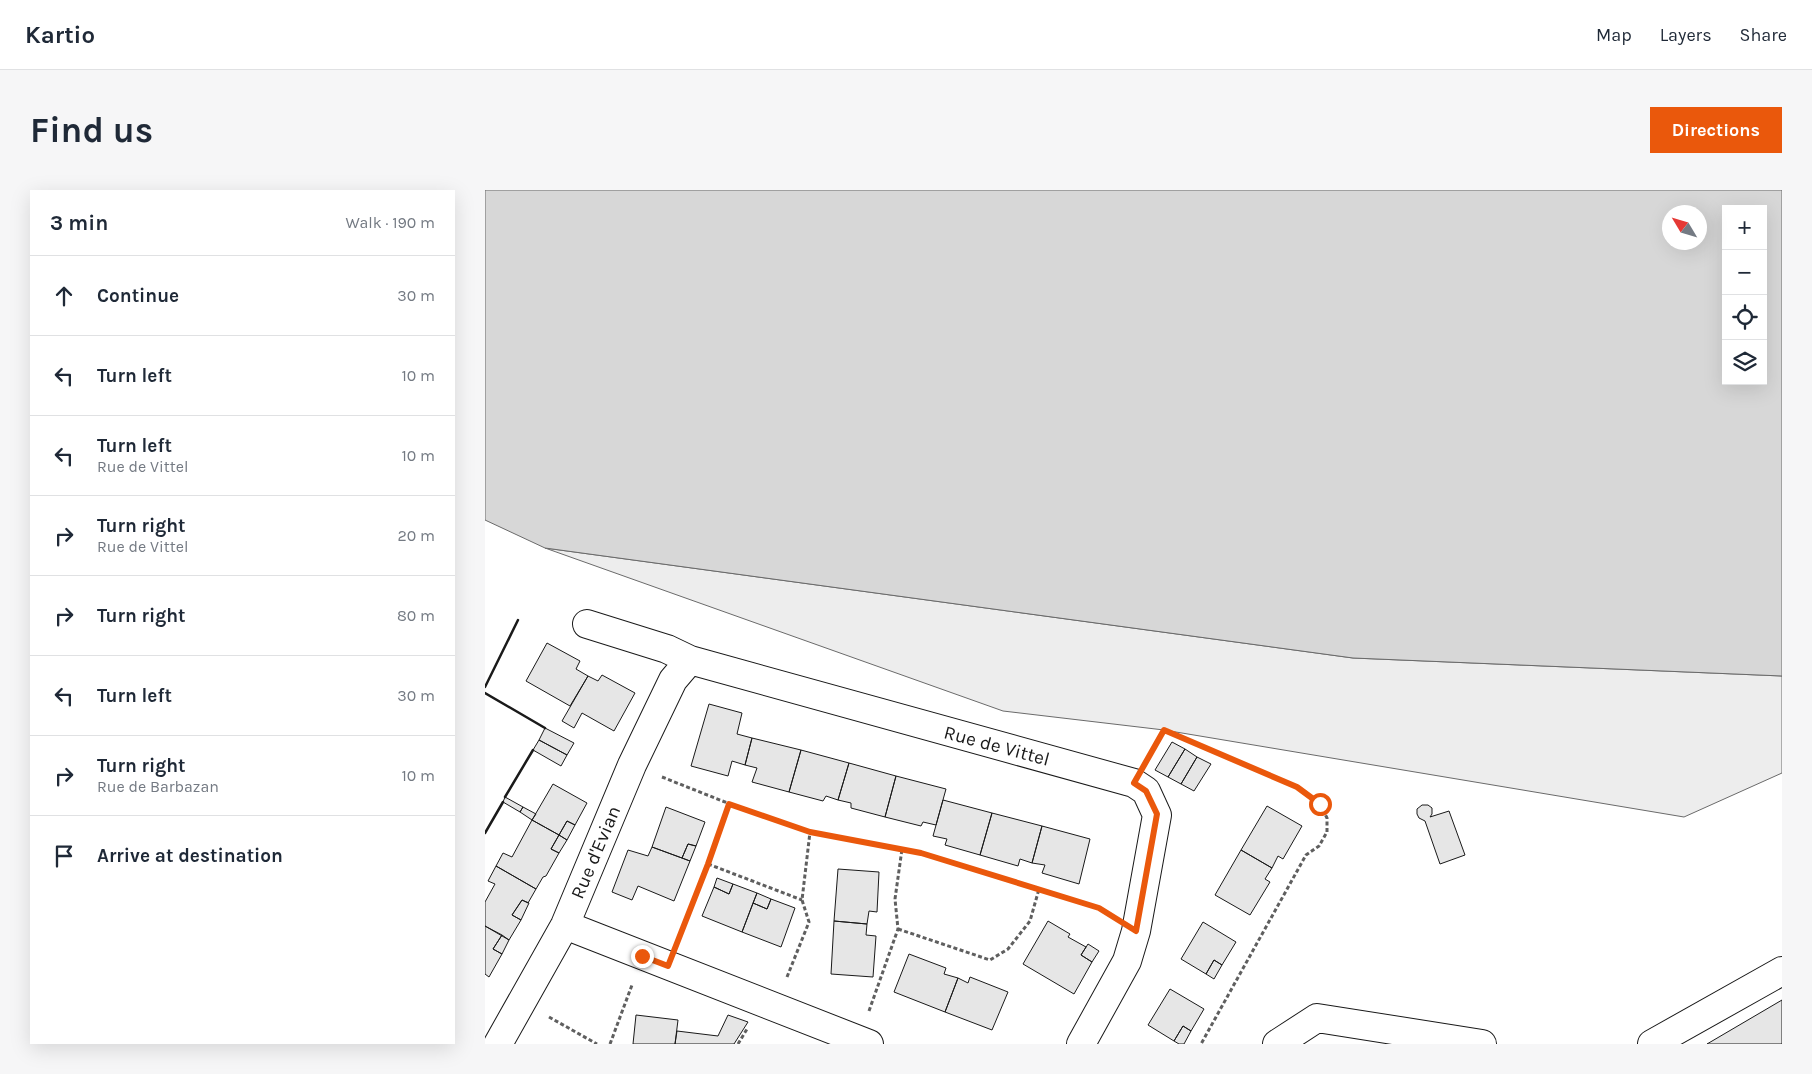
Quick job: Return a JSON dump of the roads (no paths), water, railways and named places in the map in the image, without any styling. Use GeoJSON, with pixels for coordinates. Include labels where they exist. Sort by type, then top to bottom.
{"type":"FeatureCollection","features":[{"type":"Feature","properties":{"kind":"street","name":"Rue de Vittel"},"geometry":{"type":"LineString","coordinates":[[587,624],[667,649],[690,660],[1134,783],[1146,791],[1157,814],[1136,931],[1127,961],[1081,1044]]}},
{"type":"Feature","properties":{"kind":"street","name":"Rue d'Evian"},"geometry":{"type":"LineString","coordinates":[[498,1044],[565,925],[632,765],[673,680],[690,660]]}},
{"type":"Feature","properties":{"kind":"street"},"geometry":{"type":"LineString","coordinates":[[565,925],[864,1042]]}},
{"type":"Feature","properties":{"kind":"street"},"geometry":{"type":"LineString","coordinates":[[1652,1044],[1782,971]]}},
{"type":"Feature","properties":{"kind":"street"},"geometry":{"type":"LineString","coordinates":[[1277,1044],[1317,1018],[1482,1044]]}}]}
